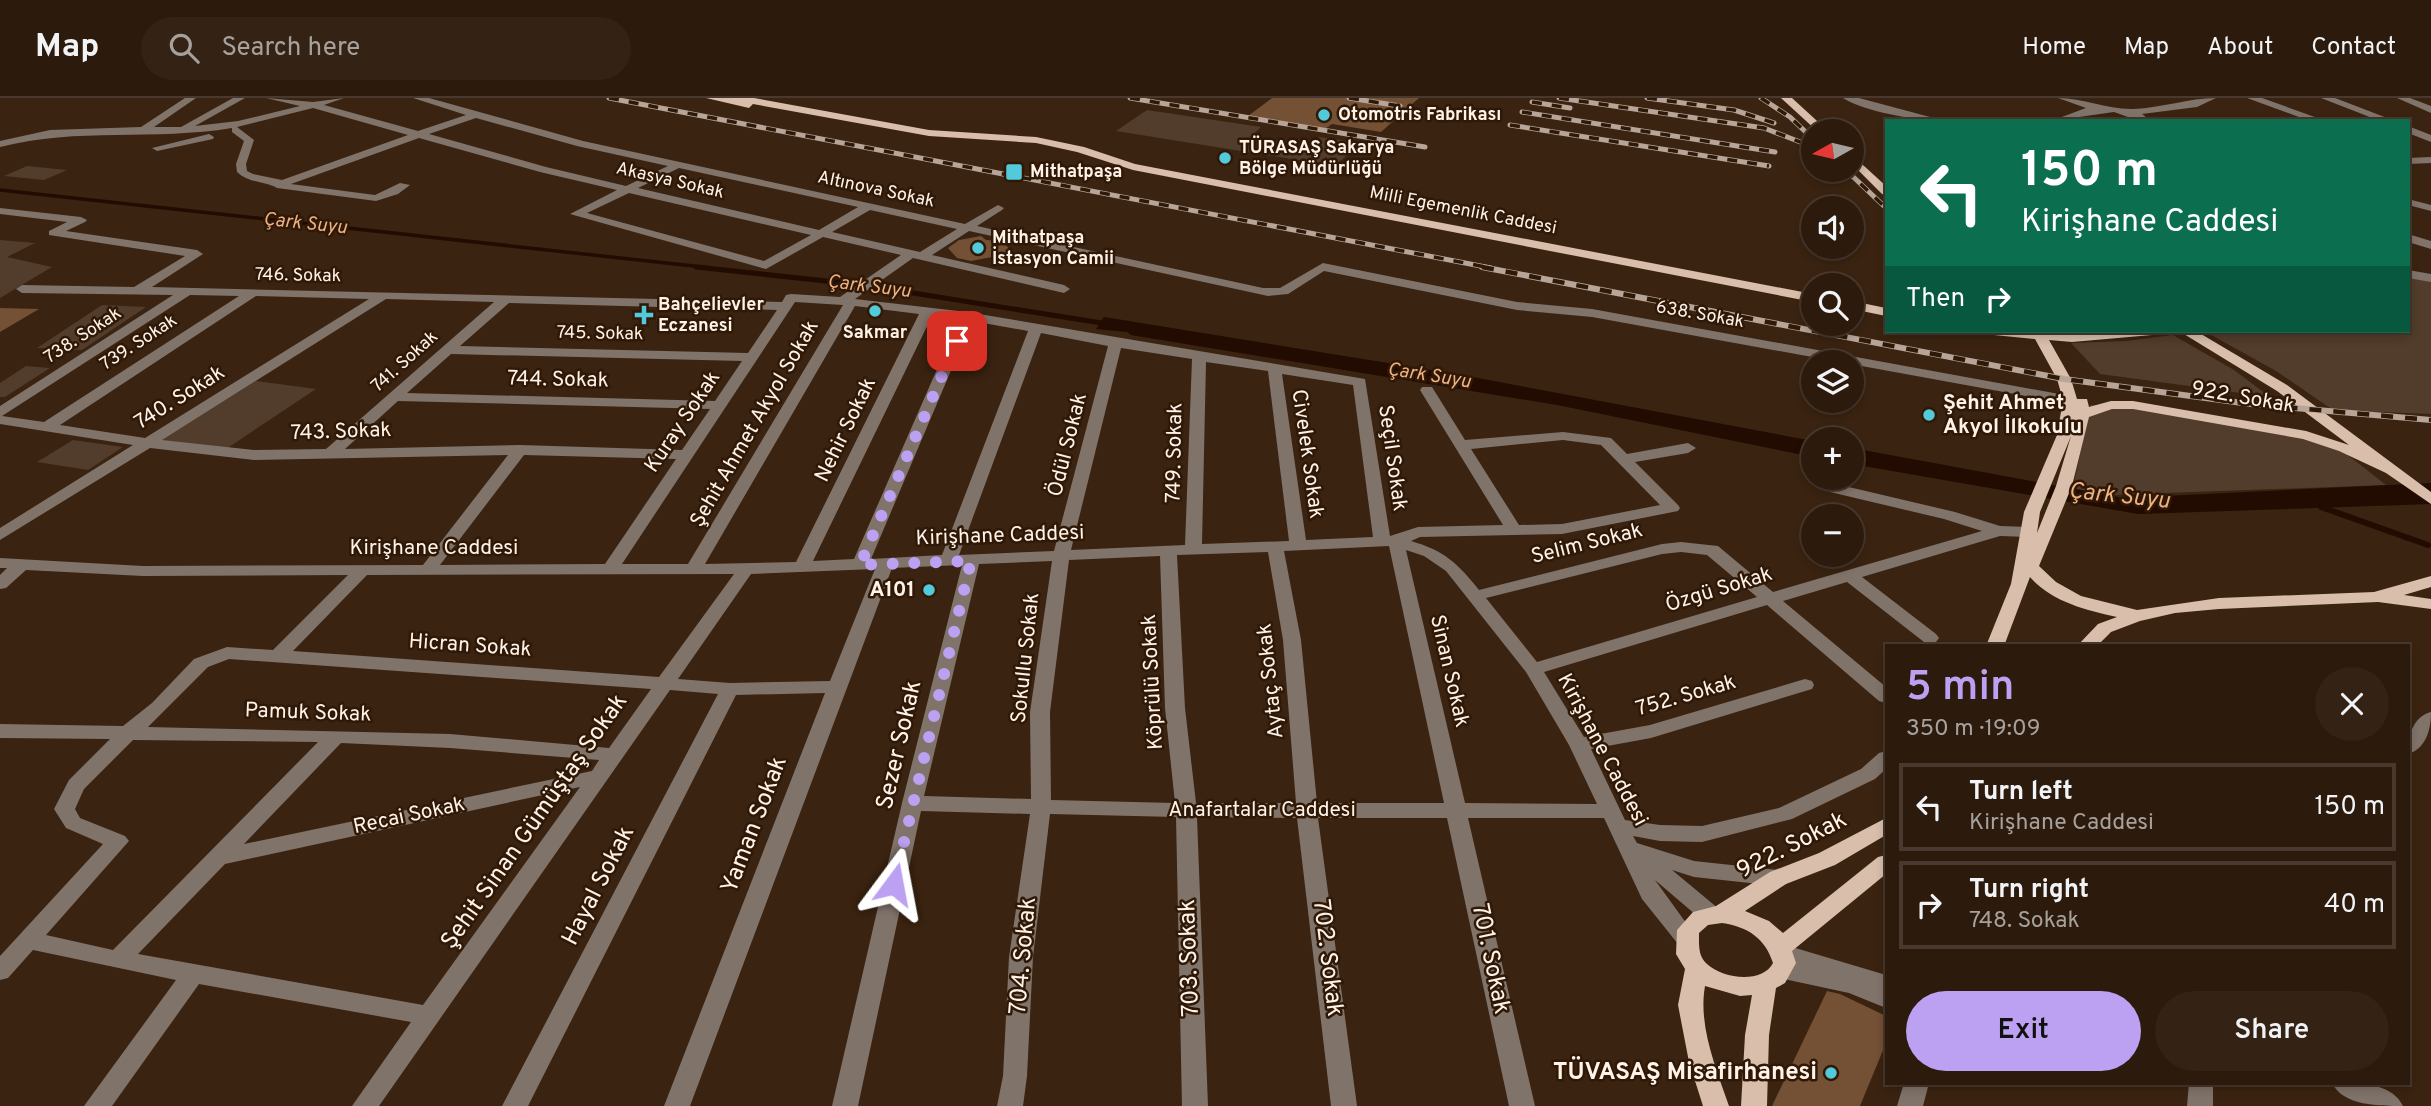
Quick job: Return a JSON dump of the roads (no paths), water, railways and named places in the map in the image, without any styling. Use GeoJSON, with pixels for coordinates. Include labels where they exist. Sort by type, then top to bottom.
{"type":"FeatureCollection","features":[{"type":"Feature","properties":{"kind":"main road","name":"Milli Egemenlik Caddesi"},"geometry":{"type":"LineString","coordinates":[[711,98],[923,137],[984,136]]}},
{"type":"Feature","properties":{"kind":"main road","name":"Milli Egemenlik Caddesi"},"geometry":{"type":"LineString","coordinates":[[738,98],[929,133],[1036,140],[1080,149],[1133,167],[1801,296]]}},
{"type":"Feature","properties":{"kind":"main road"},"geometry":{"type":"LineString","coordinates":[[1786,98],[1810,119]]}},
{"type":"Feature","properties":{"kind":"main road"},"geometry":{"type":"LineString","coordinates":[[1798,98],[1821,119]]}},
{"type":"Feature","properties":{"kind":"main road"},"geometry":{"type":"LineString","coordinates":[[1864,157],[1885,174]]}},
{"type":"Feature","properties":{"kind":"main road"},"geometry":{"type":"LineString","coordinates":[[1864,170],[1885,191]]}},
{"type":"Feature","properties":{"kind":"main road"},"geometry":{"type":"LineString","coordinates":[[1864,307],[1885,312]]}},
{"type":"Feature","properties":{"kind":"main road"},"geometry":{"type":"LineString","coordinates":[[2036,334],[2105,337],[2136,333]]}},
{"type":"Feature","properties":{"kind":"main road","name":"922. Sokak"},"geometry":{"type":"LineString","coordinates":[[2190,333],[2226,351],[2275,384],[2431,499]]}},
{"type":"Feature","properties":{"kind":"main road"},"geometry":{"type":"LineString","coordinates":[[2020,584],[2032,512],[2064,435],[2070,400],[2064,379],[2036,334]]}},
{"type":"Feature","properties":{"kind":"main road"},"geometry":{"type":"LineString","coordinates":[[1996,644],[2067,476],[2083,414],[2082,400],[2073,380],[2036,334]]}},
{"type":"Feature","properties":{"kind":"main road","name":"922. Sokak"},"geometry":{"type":"LineString","coordinates":[[2083,414],[2111,405],[2133,405],[2267,426],[2326,441],[2395,473]]}},
{"type":"Feature","properties":{"kind":"main road"},"geometry":{"type":"LineString","coordinates":[[2030,566],[2037,576],[2071,597],[2102,609],[2134,615],[2298,598],[2374,597],[2431,604]]}},
{"type":"Feature","properties":{"kind":"main road"},"geometry":{"type":"LineString","coordinates":[[2374,597],[2431,581]]}},
{"type":"Feature","properties":{"kind":"main road"},"geometry":{"type":"LineString","coordinates":[[2087,644],[2092,635],[2134,615]]}},
{"type":"Feature","properties":{"kind":"main road","name":"922. Sokak"},"geometry":{"type":"LineString","coordinates":[[1716,915],[1778,878],[1827,859],[1885,827]]}},
{"type":"Feature","properties":{"kind":"main road"},"geometry":{"type":"LineString","coordinates":[[1754,1106],[1758,1035],[1777,964],[1773,937],[1750,920],[1716,915],[1694,923],[1686,938],[1690,957],[1697,967],[1722,983],[1737,988],[1777,964],[1885,864]]}},
{"type":"Feature","properties":{"kind":"main road"},"geometry":{"type":"LineString","coordinates":[[1697,967],[1690,1005],[1701,1062],[1716,1106]]}},
{"type":"Feature","properties":{"kind":"street"},"geometry":{"type":"LineString","coordinates":[[142,131],[191,98]]}},
{"type":"Feature","properties":{"kind":"street"},"geometry":{"type":"LineString","coordinates":[[180,130],[240,98]]}},
{"type":"Feature","properties":{"kind":"street","name":"Akasya Sokak"},"geometry":{"type":"LineString","coordinates":[[271,98],[313,105],[544,170],[1064,289]]}},
{"type":"Feature","properties":{"kind":"street"},"geometry":{"type":"LineString","coordinates":[[157,148],[236,130],[339,98]]}},
{"type":"Feature","properties":{"kind":"street","name":"Altınova Sokak"},"geometry":{"type":"LineString","coordinates":[[418,98],[581,144],[1276,293],[1286,291],[1312,271],[1323,267]]}},
{"type":"Feature","properties":{"kind":"street"},"geometry":{"type":"LineString","coordinates":[[1848,98],[1931,119]]}},
{"type":"Feature","properties":{"kind":"street"},"geometry":{"type":"LineString","coordinates":[[2063,98],[2098,109]]}},
{"type":"Feature","properties":{"kind":"street"},"geometry":{"type":"LineString","coordinates":[[2161,98],[2186,106]]}},
{"type":"Feature","properties":{"kind":"street"},"geometry":{"type":"LineString","coordinates":[[2127,113],[2186,106],[2211,98]]}},
{"type":"Feature","properties":{"kind":"street"},"geometry":{"type":"LineString","coordinates":[[2252,98],[2315,119]]}},
{"type":"Feature","properties":{"kind":"street"},"geometry":{"type":"LineString","coordinates":[[2326,98],[2384,119]]}},
{"type":"Feature","properties":{"kind":"street"},"geometry":{"type":"LineString","coordinates":[[2402,98],[2431,110]]}},
{"type":"Feature","properties":{"kind":"street"},"geometry":{"type":"LineString","coordinates":[[2061,119],[2086,109],[2127,113],[2142,119]]}},
{"type":"Feature","properties":{"kind":"street"},"geometry":{"type":"LineString","coordinates":[[404,185],[394,192],[376,198],[277,185],[474,115]]}},
{"type":"Feature","properties":{"kind":"street"},"geometry":{"type":"LineString","coordinates":[[0,144],[48,134],[180,130],[218,127],[272,117]]}},
{"type":"Feature","properties":{"kind":"street"},"geometry":{"type":"LineString","coordinates":[[236,130],[249,139],[241,164],[242,172],[250,177],[283,183]]}},
{"type":"Feature","properties":{"kind":"street"},"geometry":{"type":"LineString","coordinates":[[2410,130],[2431,139]]}},
{"type":"Feature","properties":{"kind":"street"},"geometry":{"type":"LineString","coordinates":[[2410,161],[2431,160]]}},
{"type":"Feature","properties":{"kind":"street"},"geometry":{"type":"LineString","coordinates":[[678,165],[576,214],[766,265],[869,206]]}},
{"type":"Feature","properties":{"kind":"street"},"geometry":{"type":"LineString","coordinates":[[2410,203],[2431,208]]}},
{"type":"Feature","properties":{"kind":"street"},"geometry":{"type":"LineString","coordinates":[[847,300],[872,281],[969,228],[998,208]]}},
{"type":"Feature","properties":{"kind":"street"},"geometry":{"type":"LineString","coordinates":[[0,211],[81,220],[54,233],[197,254],[136,290]]}},
{"type":"Feature","properties":{"kind":"street"},"geometry":{"type":"LineString","coordinates":[[2410,239],[2431,245]]}},
{"type":"Feature","properties":{"kind":"street","name":"638. Sokak"},"geometry":{"type":"LineString","coordinates":[[1323,267],[1517,306],[1592,313],[2070,400]]}},
{"type":"Feature","properties":{"kind":"street"},"geometry":{"type":"LineString","coordinates":[[2410,274],[2431,278]]}},
{"type":"Feature","properties":{"kind":"street","name":"746. Sokak"},"geometry":{"type":"LineString","coordinates":[[22,289],[505,299],[788,302],[847,300],[967,316],[1115,343],[1360,382]]}},
{"type":"Feature","properties":{"kind":"street","name":"738. Sokak"},"geometry":{"type":"LineString","coordinates":[[0,412],[186,292]]}},
{"type":"Feature","properties":{"kind":"street","name":"739. Sokak"},"geometry":{"type":"LineString","coordinates":[[47,427],[253,292]]}},
{"type":"Feature","properties":{"kind":"street","name":"740. Sokak"},"geometry":{"type":"LineString","coordinates":[[0,535],[382,296]]}},
{"type":"Feature","properties":{"kind":"street","name":"741. Sokak"},"geometry":{"type":"LineString","coordinates":[[331,453],[505,299]]}},
{"type":"Feature","properties":{"kind":"street","name":"Şehit Ahmet Akyol Sokak"},"geometry":{"type":"LineString","coordinates":[[695,567],[847,300]]}},
{"type":"Feature","properties":{"kind":"street","name":"Kuray Sokak"},"geometry":{"type":"LineString","coordinates":[[610,569],[788,302]]}},
{"type":"Feature","properties":{"kind":"street","name":"Nehir Sokak"},"geometry":{"type":"LineString","coordinates":[[802,568],[928,310]]}},
{"type":"Feature","properties":{"kind":"street"},"geometry":{"type":"LineString","coordinates":[[860,565],[967,316]]}},
{"type":"Feature","properties":{"kind":"street"},"geometry":{"type":"LineString","coordinates":[[949,560],[1037,328]]}},
{"type":"Feature","properties":{"kind":"street","name":"Ödül Sokak"},"geometry":{"type":"LineString","coordinates":[[1061,557],[1115,343]]}},
{"type":"Feature","properties":{"kind":"street","name":"745. Sokak"},"geometry":{"type":"LineString","coordinates":[[447,350],[752,357]]}},
{"type":"Feature","properties":{"kind":"street","name":"749. Sokak"},"geometry":{"type":"LineString","coordinates":[[1194,551],[1199,355]]}},
{"type":"Feature","properties":{"kind":"street","name":"Civelek Sokak"},"geometry":{"type":"LineString","coordinates":[[1274,368],[1298,545]]}},
{"type":"Feature","properties":{"kind":"street","name":"Seçil Sokak"},"geometry":{"type":"LineString","coordinates":[[1360,382],[1389,541]]}},
{"type":"Feature","properties":{"kind":"street"},"geometry":{"type":"LineString","coordinates":[[1427,390],[1513,529]]}},
{"type":"Feature","properties":{"kind":"street","name":"744. Sokak"},"geometry":{"type":"LineString","coordinates":[[394,397],[720,405]]}},
{"type":"Feature","properties":{"kind":"street","name":"743. Sokak"},"geometry":{"type":"LineString","coordinates":[[0,421],[148,443],[254,455],[520,450],[686,455]]}},
{"type":"Feature","properties":{"kind":"street"},"geometry":{"type":"LineString","coordinates":[[1389,541],[1418,532],[1562,529],[1672,508],[1606,441],[1563,436],[1461,444]]}},
{"type":"Feature","properties":{"kind":"street"},"geometry":{"type":"LineString","coordinates":[[1624,459],[1688,448]]}},
{"type":"Feature","properties":{"kind":"street"},"geometry":{"type":"LineString","coordinates":[[427,571],[520,450]]}},
{"type":"Feature","properties":{"kind":"street"},"geometry":{"type":"LineString","coordinates":[[1844,490],[1949,515],[1999,531],[2028,532]]}},
{"type":"Feature","properties":{"kind":"street","name":"Özgü Sokak"},"geometry":{"type":"LineString","coordinates":[[1533,669],[1999,531]]}},
{"type":"Feature","properties":{"kind":"street","name":"Kirişhane Caddesi"},"geometry":{"type":"LineString","coordinates":[[0,563],[143,572],[695,567],[746,569],[1389,541],[1430,552],[1452,567],[1533,669],[1579,745],[1650,893],[1686,938]]}},
{"type":"Feature","properties":{"kind":"street","name":"Sinan Sokak"},"geometry":{"type":"LineString","coordinates":[[1389,541],[1458,812]]}},
{"type":"Feature","properties":{"kind":"street","name":"Aytaç Sokak"},"geometry":{"type":"LineString","coordinates":[[1275,546],[1292,640],[1307,811]]}},
{"type":"Feature","properties":{"kind":"street","name":"Selim Sokak"},"geometry":{"type":"LineString","coordinates":[[1475,596],[1662,549],[1681,547],[1712,550],[1769,599]]}},
{"type":"Feature","properties":{"kind":"street","name":"Köprülü Sokak"},"geometry":{"type":"LineString","coordinates":[[1168,552],[1175,708],[1185,810]]}},
{"type":"Feature","properties":{"kind":"street","name":"Sokullu Sokak"},"geometry":{"type":"LineString","coordinates":[[1041,807],[1040,712],[1061,557]]}},
{"type":"Feature","properties":{"kind":"street","name":"Sezer Sokak"},"geometry":{"type":"LineString","coordinates":[[845,1106],[912,803],[971,561]]}},
{"type":"Feature","properties":{"kind":"street","name":"Yaman Sokak"},"geometry":{"type":"LineString","coordinates":[[677,1106],[885,564]]}},
{"type":"Feature","properties":{"kind":"street"},"geometry":{"type":"LineString","coordinates":[[0,584],[21,565]]}},
{"type":"Feature","properties":{"kind":"street","name":"Şehit Sinan Gümüştaş Sokak"},"geometry":{"type":"LineString","coordinates":[[365,1106],[746,569]]}},
{"type":"Feature","properties":{"kind":"street"},"geometry":{"type":"LineString","coordinates":[[278,656],[362,571]]}},
{"type":"Feature","properties":{"kind":"street"},"geometry":{"type":"LineString","coordinates":[[1849,575],[1930,638]]}},
{"type":"Feature","properties":{"kind":"street"},"geometry":{"type":"LineString","coordinates":[[1769,599],[1885,695]]}},
{"type":"Feature","properties":{"kind":"street","name":"Hicran Sokak"},"geometry":{"type":"LineString","coordinates":[[29,940],[118,841],[73,823],[64,809],[76,785],[129,732],[159,707],[201,663],[227,653],[666,682],[730,689],[836,687]]}},
{"type":"Feature","properties":{"kind":"street","name":"752. Sokak"},"geometry":{"type":"LineString","coordinates":[[1579,745],[1651,731],[1805,685]]}},
{"type":"Feature","properties":{"kind":"street","name":"Hayal Sokak"},"geometry":{"type":"LineString","coordinates":[[515,1106],[730,689]]}},
{"type":"Feature","properties":{"kind":"street"},"geometry":{"type":"LineString","coordinates":[[2410,744],[2431,718]]}},
{"type":"Feature","properties":{"kind":"street","name":"Pamuk Sokak"},"geometry":{"type":"LineString","coordinates":[[0,731],[336,736],[450,741],[615,755]]}},
{"type":"Feature","properties":{"kind":"street"},"geometry":{"type":"LineString","coordinates":[[118,960],[336,736]]}},
{"type":"Feature","properties":{"kind":"street","name":"Anafartalar Caddesi"},"geometry":{"type":"LineString","coordinates":[[912,803],[1185,810],[1458,812],[1615,819],[1660,833],[1702,834],[1785,814],[1868,775],[1885,759]]}},
{"type":"Feature","properties":{"kind":"street","name":"Recai Sokak"},"geometry":{"type":"LineString","coordinates":[[219,857],[600,776]]}},
{"type":"Feature","properties":{"kind":"street","name":"704. Sokak"},"geometry":{"type":"LineString","coordinates":[[1010,1106],[1015,1076],[1021,957],[1041,807]]}},
{"type":"Feature","properties":{"kind":"street","name":"703. Sokak"},"geometry":{"type":"LineString","coordinates":[[1185,810],[1195,1106]]}},
{"type":"Feature","properties":{"kind":"street","name":"702. Sokak"},"geometry":{"type":"LineString","coordinates":[[1307,811],[1344,1106]]}},
{"type":"Feature","properties":{"kind":"street","name":"701. Sokak"},"geometry":{"type":"LineString","coordinates":[[1458,812],[1522,1106]]}},
{"type":"Feature","properties":{"kind":"street"},"geometry":{"type":"LineString","coordinates":[[1628,848],[1694,869],[1778,878]]}},
{"type":"Feature","properties":{"kind":"street"},"geometry":{"type":"LineString","coordinates":[[1628,848],[1716,915]]}},
{"type":"Feature","properties":{"kind":"street"},"geometry":{"type":"LineString","coordinates":[[0,971],[29,940],[118,960],[429,1016]]}},
{"type":"Feature","properties":{"kind":"street"},"geometry":{"type":"LineString","coordinates":[[1777,964],[1885,984]]}},
{"type":"Feature","properties":{"kind":"street"},"geometry":{"type":"LineString","coordinates":[[1777,964],[1874,992],[1885,998]]}},
{"type":"Feature","properties":{"kind":"street"},"geometry":{"type":"LineString","coordinates":[[97,1106],[194,973]]}},
{"type":"Feature","properties":{"kind":"street"},"geometry":{"type":"LineString","coordinates":[[1910,1106],[1916,1085]]}},
{"type":"Feature","properties":{"kind":"street"},"geometry":{"type":"LineString","coordinates":[[2200,1106],[2202,1085]]}},
{"type":"Feature","properties":{"kind":"street"},"geometry":{"type":"LineString","coordinates":[[2348,1085],[2390,1106]]}},
{"type":"Feature","properties":{"kind":"water"},"geometry":{"type":"Polygon","coordinates":[[[1104,317],[1462,375],[1801,439],[1801,455],[1557,405],[1096,329],[1104,317]]]}},
{"type":"Feature","properties":{"kind":"water"},"geometry":{"type":"Polygon","coordinates":[[[1864,450],[2123,498],[2431,483],[2431,504],[2138,514],[1864,466],[1864,450]]]}},
{"type":"Feature","properties":{"kind":"waterway","name":"Çark Suyu"},"geometry":{"type":"LineString","coordinates":[[0,190],[712,268]]}},
{"type":"Feature","properties":{"kind":"waterway","name":"Çark Suyu"},"geometry":{"type":"LineString","coordinates":[[696,267],[863,285],[1108,324]]}},
{"type":"Feature","properties":{"kind":"waterway"},"geometry":{"type":"LineString","coordinates":[[2321,507],[2428,545]]}},
{"type":"Feature","properties":{"kind":"railway"},"geometry":{"type":"LineString","coordinates":[[609,98],[1491,268]]}},
{"type":"Feature","properties":{"kind":"railway"},"geometry":{"type":"LineString","coordinates":[[1130,98],[1425,147]]}},
{"type":"Feature","properties":{"kind":"railway"},"geometry":{"type":"LineString","coordinates":[[1349,98],[1400,106]]}},
{"type":"Feature","properties":{"kind":"railway"},"geometry":{"type":"LineString","coordinates":[[1559,98],[1764,128],[1801,142]]}},
{"type":"Feature","properties":{"kind":"railway"},"geometry":{"type":"LineString","coordinates":[[1647,98],[1734,110],[1774,123]]}},
{"type":"Feature","properties":{"kind":"railway"},"geometry":{"type":"LineString","coordinates":[[1761,98],[1801,128]]}},
{"type":"Feature","properties":{"kind":"railway"},"geometry":{"type":"LineString","coordinates":[[1532,102],[1570,108]]}},
{"type":"Feature","properties":{"kind":"railway"},"geometry":{"type":"LineString","coordinates":[[1522,112],[1775,152]]}},
{"type":"Feature","properties":{"kind":"railway"},"geometry":{"type":"LineString","coordinates":[[1510,125],[1769,166]]}},
{"type":"Feature","properties":{"kind":"railway"},"geometry":{"type":"LineString","coordinates":[[1859,182],[1885,207]]}},
{"type":"Feature","properties":{"kind":"railway"},"geometry":{"type":"LineString","coordinates":[[1482,267],[2064,379],[2250,404],[2431,420]]}},
{"type":"Feature","properties":{"kind":"place","name":"Otomotris Fabrikası"},"geometry":{"type":"Point","coordinates":[1324,115]}},
{"type":"Feature","properties":{"kind":"place","name":"TÜRASAŞ Sakarya Bölge Müdürlüğü"},"geometry":{"type":"Point","coordinates":[1225,158]}},
{"type":"Feature","properties":{"kind":"place","name":"Mithatpaşa"},"geometry":{"type":"Point","coordinates":[1014,172]}},
{"type":"Feature","properties":{"kind":"place","name":"Mithatpaşa İstasyon Camii"},"geometry":{"type":"Point","coordinates":[978,248]}},
{"type":"Feature","properties":{"kind":"place","name":"Sakmar"},"geometry":{"type":"Point","coordinates":[875,311]}},
{"type":"Feature","properties":{"kind":"place","name":"Bahçelievler Eczanesi"},"geometry":{"type":"Point","coordinates":[644,315]}},
{"type":"Feature","properties":{"kind":"place","name":"Şehit Ahmet Akyol İlkokulu"},"geometry":{"type":"Point","coordinates":[1929,415]}},
{"type":"Feature","properties":{"kind":"place","name":"A101"},"geometry":{"type":"Point","coordinates":[929,590]}},
{"type":"Feature","properties":{"kind":"place","name":"TÜVASAŞ Misafirhanesi"},"geometry":{"type":"Point","coordinates":[1831,1073]}}]}
